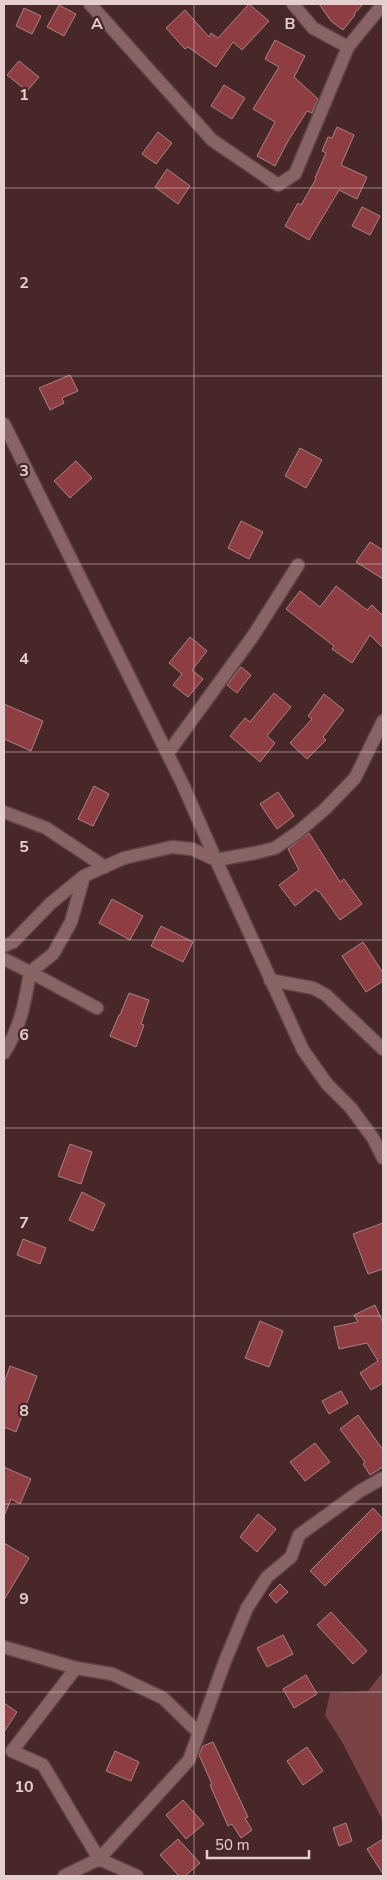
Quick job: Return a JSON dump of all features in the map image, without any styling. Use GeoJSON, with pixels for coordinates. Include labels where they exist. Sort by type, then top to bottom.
{"type":"FeatureCollection","features":[{"type":"Feature","properties":{"kind":"street"},"geometry":{"type":"LineString","coordinates":[[90,4],[212,140],[278,185],[294,174],[348,47],[383,4]]}},
{"type":"Feature","properties":{"kind":"street"},"geometry":{"type":"LineString","coordinates":[[293,4],[313,28],[348,47]]}},
{"type":"Feature","properties":{"kind":"street"},"geometry":{"type":"LineString","coordinates":[[4,424],[168,753],[303,1050],[328,1084],[351,1108],[373,1138],[383,1158]]}},
{"type":"Feature","properties":{"kind":"street"},"geometry":{"type":"LineString","coordinates":[[168,753],[253,636],[298,565]]}},
{"type":"Feature","properties":{"kind":"street"},"geometry":{"type":"LineString","coordinates":[[4,946],[13,942],[51,903],[84,876],[124,858],[172,848],[192,849],[216,860],[275,848],[297,833],[325,809],[355,778],[383,721]]}},
{"type":"Feature","properties":{"kind":"street"},"geometry":{"type":"LineString","coordinates":[[4,812],[46,828],[105,867]]}},
{"type":"Feature","properties":{"kind":"street"},"geometry":{"type":"LineString","coordinates":[[4,1053],[14,1037],[24,1008],[30,972],[53,954],[71,922],[84,876]]}},
{"type":"Feature","properties":{"kind":"street"},"geometry":{"type":"LineString","coordinates":[[4,959],[96,1008]]}},
{"type":"Feature","properties":{"kind":"street"},"geometry":{"type":"LineString","coordinates":[[270,980],[314,988],[326,995],[383,1050]]}},
{"type":"Feature","properties":{"kind":"street"},"geometry":{"type":"LineString","coordinates":[[64,1876],[99,1859],[189,1760],[225,1661],[248,1608],[267,1577],[291,1557],[299,1535],[360,1491],[383,1478]]}},
{"type":"Feature","properties":{"kind":"street"},"geometry":{"type":"LineString","coordinates":[[4,1647],[76,1668],[112,1674],[163,1698],[199,1733]]}},
{"type":"Feature","properties":{"kind":"street"},"geometry":{"type":"LineString","coordinates":[[76,1668],[12,1751],[42,1765],[99,1859],[137,1876]]}},
{"type":"Feature","properties":{"kind":"shaded area"},"geometry":{"type":"Polygon","coordinates":[[[383,1672],[383,1821],[342,1742],[325,1715],[330,1693],[368,1691],[383,1672]]]}},
{"type":"Feature","properties":{"kind":"building"},"geometry":{"type":"Polygon","coordinates":[[[249,4],[269,21],[242,50],[233,42],[216,67],[188,47],[185,49],[166,28],[185,10],[209,37],[211,33],[218,38],[249,4]]]}},
{"type":"Feature","properties":{"kind":"building"},"geometry":{"type":"Polygon","coordinates":[[[319,4],[363,4],[343,30],[331,21],[319,4]]]}},
{"type":"Feature","properties":{"kind":"building"},"geometry":{"type":"Polygon","coordinates":[[[59,5],[76,14],[64,36],[47,27],[59,5]]]}},
{"type":"Feature","properties":{"kind":"building"},"geometry":{"type":"Polygon","coordinates":[[[24,8],[41,16],[32,34],[16,26],[24,8]]]}},
{"type":"Feature","properties":{"kind":"building"},"geometry":{"type":"Polygon","coordinates":[[[275,40],[305,56],[294,77],[318,99],[312,113],[307,111],[275,166],[257,156],[275,122],[253,109],[279,67],[265,59],[275,40]]]}},
{"type":"Feature","properties":{"kind":"building"},"geometry":{"type":"Polygon","coordinates":[[[19,61],[39,77],[27,91],[7,75],[19,61]]]}},
{"type":"Feature","properties":{"kind":"building"},"geometry":{"type":"Polygon","coordinates":[[[224,85],[245,98],[232,119],[211,106],[224,85]]]}},
{"type":"Feature","properties":{"kind":"building"},"geometry":{"type":"Polygon","coordinates":[[[337,127],[354,135],[341,165],[367,177],[357,199],[339,190],[309,240],[285,226],[298,203],[301,205],[316,179],[326,153],[322,151],[328,137],[332,138],[337,127]]]}},
{"type":"Feature","properties":{"kind":"building"},"geometry":{"type":"Polygon","coordinates":[[[158,132],[172,143],[156,164],[142,154],[158,132]]]}},
{"type":"Feature","properties":{"kind":"building"},"geometry":{"type":"Polygon","coordinates":[[[167,169],[190,186],[178,204],[155,187],[167,169]]]}},
{"type":"Feature","properties":{"kind":"building"},"geometry":{"type":"Polygon","coordinates":[[[362,207],[380,216],[370,235],[352,226],[362,207]]]}},
{"type":"Feature","properties":{"kind":"building"},"geometry":{"type":"Polygon","coordinates":[[[70,375],[78,391],[62,398],[64,403],[50,410],[39,388],[70,375]]]}},
{"type":"Feature","properties":{"kind":"building"},"geometry":{"type":"Polygon","coordinates":[[[300,448],[322,460],[306,488],[285,476],[300,448]]]}},
{"type":"Feature","properties":{"kind":"building"},"geometry":{"type":"Polygon","coordinates":[[[76,461],[92,478],[70,498],[54,481],[76,461]]]}},
{"type":"Feature","properties":{"kind":"building"},"geometry":{"type":"Polygon","coordinates":[[[241,521],[263,532],[249,559],[228,548],[241,521]]]}},
{"type":"Feature","properties":{"kind":"building"},"geometry":{"type":"Polygon","coordinates":[[[370,542],[383,550],[383,579],[356,562],[370,542]]]}},
{"type":"Feature","properties":{"kind":"building"},"geometry":{"type":"Polygon","coordinates":[[[336,586],[367,610],[372,605],[383,616],[383,648],[370,635],[352,663],[332,649],[334,646],[286,609],[300,591],[320,607],[336,586]]]}},
{"type":"Feature","properties":{"kind":"building"},"geometry":{"type":"Polygon","coordinates":[[[190,637],[207,651],[192,670],[203,679],[188,697],[173,685],[182,674],[169,663],[190,637]]]}},
{"type":"Feature","properties":{"kind":"building"},"geometry":{"type":"Polygon","coordinates":[[[241,667],[251,675],[237,693],[227,685],[241,667]]]}},
{"type":"Feature","properties":{"kind":"building"},"geometry":{"type":"Polygon","coordinates":[[[274,693],[291,707],[267,736],[275,743],[260,762],[230,736],[245,718],[250,722],[274,693]]]}},
{"type":"Feature","properties":{"kind":"building"},"geometry":{"type":"Polygon","coordinates":[[[324,694],[344,710],[323,737],[326,740],[307,759],[290,743],[312,719],[308,716],[324,694]]]}},
{"type":"Feature","properties":{"kind":"building"},"geometry":{"type":"Polygon","coordinates":[[[4,704],[43,721],[31,751],[4,739],[4,704]]]}},
{"type":"Feature","properties":{"kind":"building"},"geometry":{"type":"Polygon","coordinates":[[[94,786],[109,794],[93,826],[78,819],[94,786]]]}},
{"type":"Feature","properties":{"kind":"building"},"geometry":{"type":"Polygon","coordinates":[[[278,792],[294,816],[277,829],[260,804],[278,792]]]}},
{"type":"Feature","properties":{"kind":"building"},"geometry":{"type":"Polygon","coordinates":[[[309,833],[340,882],[344,879],[362,904],[340,920],[316,889],[295,906],[279,885],[299,870],[288,849],[309,833]]]}},
{"type":"Feature","properties":{"kind":"building"},"geometry":{"type":"Polygon","coordinates":[[[112,899],[143,916],[130,940],[99,923],[112,899]]]}},
{"type":"Feature","properties":{"kind":"building"},"geometry":{"type":"Polygon","coordinates":[[[161,926],[193,942],[183,962],[151,946],[161,926]]]}},
{"type":"Feature","properties":{"kind":"building"},"geometry":{"type":"Polygon","coordinates":[[[363,942],[383,973],[383,981],[366,992],[342,956],[363,942]]]}},
{"type":"Feature","properties":{"kind":"building"},"geometry":{"type":"Polygon","coordinates":[[[129,993],[149,1000],[141,1024],[144,1025],[136,1047],[110,1036],[129,993]]]}},
{"type":"Feature","properties":{"kind":"building"},"geometry":{"type":"Polygon","coordinates":[[[70,1144],[92,1152],[81,1184],[58,1176],[70,1144]]]}},
{"type":"Feature","properties":{"kind":"building"},"geometry":{"type":"Polygon","coordinates":[[[82,1192],[105,1204],[93,1231],[69,1220],[82,1192]]]}},
{"type":"Feature","properties":{"kind":"building"},"geometry":{"type":"Polygon","coordinates":[[[383,1223],[383,1269],[368,1274],[353,1234],[383,1223]]]}},
{"type":"Feature","properties":{"kind":"building"},"geometry":{"type":"Polygon","coordinates":[[[23,1239],[46,1248],[40,1264],[17,1255],[23,1239]]]}},
{"type":"Feature","properties":{"kind":"building"},"geometry":{"type":"Polygon","coordinates":[[[375,1305],[383,1323],[383,1383],[371,1390],[360,1373],[378,1361],[367,1343],[339,1349],[334,1327],[358,1322],[354,1315],[375,1305]]]}},
{"type":"Feature","properties":{"kind":"building"},"geometry":{"type":"Polygon","coordinates":[[[260,1321],[283,1331],[269,1367],[245,1358],[260,1321]]]}},
{"type":"Feature","properties":{"kind":"building"},"geometry":{"type":"Polygon","coordinates":[[[10,1366],[37,1376],[16,1432],[4,1427],[4,1383],[10,1366]]]}},
{"type":"Feature","properties":{"kind":"building"},"geometry":{"type":"Polygon","coordinates":[[[341,1391],[348,1403],[329,1414],[322,1401],[341,1391]]]}},
{"type":"Feature","properties":{"kind":"building"},"geometry":{"type":"Polygon","coordinates":[[[358,1415],[383,1450],[383,1467],[370,1475],[363,1464],[365,1462],[340,1429],[358,1415]]]}},
{"type":"Feature","properties":{"kind":"building"},"geometry":{"type":"Polygon","coordinates":[[[315,1443],[330,1462],[305,1481],[290,1462],[315,1443]]]}},
{"type":"Feature","properties":{"kind":"building"},"geometry":{"type":"Polygon","coordinates":[[[4,1467],[31,1479],[20,1504],[11,1499],[4,1516],[4,1467]]]}},
{"type":"Feature","properties":{"kind":"building"},"geometry":{"type":"Polygon","coordinates":[[[373,1508],[383,1519],[383,1528],[325,1586],[310,1571],[373,1508]]]}},
{"type":"Feature","properties":{"kind":"building"},"geometry":{"type":"Polygon","coordinates":[[[258,1514],[276,1529],[257,1552],[240,1537],[258,1514]]]}},
{"type":"Feature","properties":{"kind":"building"},"geometry":{"type":"Polygon","coordinates":[[[4,1543],[29,1558],[4,1600],[4,1543]]]}},
{"type":"Feature","properties":{"kind":"building"},"geometry":{"type":"Polygon","coordinates":[[[280,1584],[288,1592],[276,1603],[269,1595],[280,1584]]]}},
{"type":"Feature","properties":{"kind":"building"},"geometry":{"type":"Polygon","coordinates":[[[331,1612],[367,1651],[353,1664],[317,1625],[331,1612]]]}},
{"type":"Feature","properties":{"kind":"building"},"geometry":{"type":"Polygon","coordinates":[[[283,1635],[293,1654],[267,1667],[257,1648],[283,1635]]]}},
{"type":"Feature","properties":{"kind":"building"},"geometry":{"type":"Polygon","coordinates":[[[306,1675],[317,1694],[294,1708],[283,1689],[306,1675]]]}},
{"type":"Feature","properties":{"kind":"building"},"geometry":{"type":"Polygon","coordinates":[[[4,1703],[17,1712],[4,1732],[4,1703]]]}},
{"type":"Feature","properties":{"kind":"building"},"geometry":{"type":"Polygon","coordinates":[[[213,1742],[248,1817],[245,1818],[252,1830],[241,1838],[232,1824],[228,1826],[199,1755],[203,1746],[213,1742]]]}},
{"type":"Feature","properties":{"kind":"building"},"geometry":{"type":"Polygon","coordinates":[[[307,1747],[323,1771],[303,1785],[287,1761],[307,1747]]]}},
{"type":"Feature","properties":{"kind":"building"},"geometry":{"type":"Polygon","coordinates":[[[115,1751],[139,1762],[131,1781],[106,1771],[115,1751]]]}},
{"type":"Feature","properties":{"kind":"building"},"geometry":{"type":"Polygon","coordinates":[[[183,1800],[204,1824],[186,1839],[166,1815],[183,1800]]]}},
{"type":"Feature","properties":{"kind":"building"},"geometry":{"type":"Polygon","coordinates":[[[346,1823],[352,1841],[339,1846],[333,1828],[346,1823]]]}},
{"type":"Feature","properties":{"kind":"building"},"geometry":{"type":"Polygon","coordinates":[[[178,1839],[200,1863],[185,1876],[179,1876],[160,1855],[178,1839]]]}},
{"type":"Feature","properties":{"kind":"building"},"geometry":{"type":"Polygon","coordinates":[[[383,1839],[383,1874],[367,1849],[383,1839]]]}}]}
